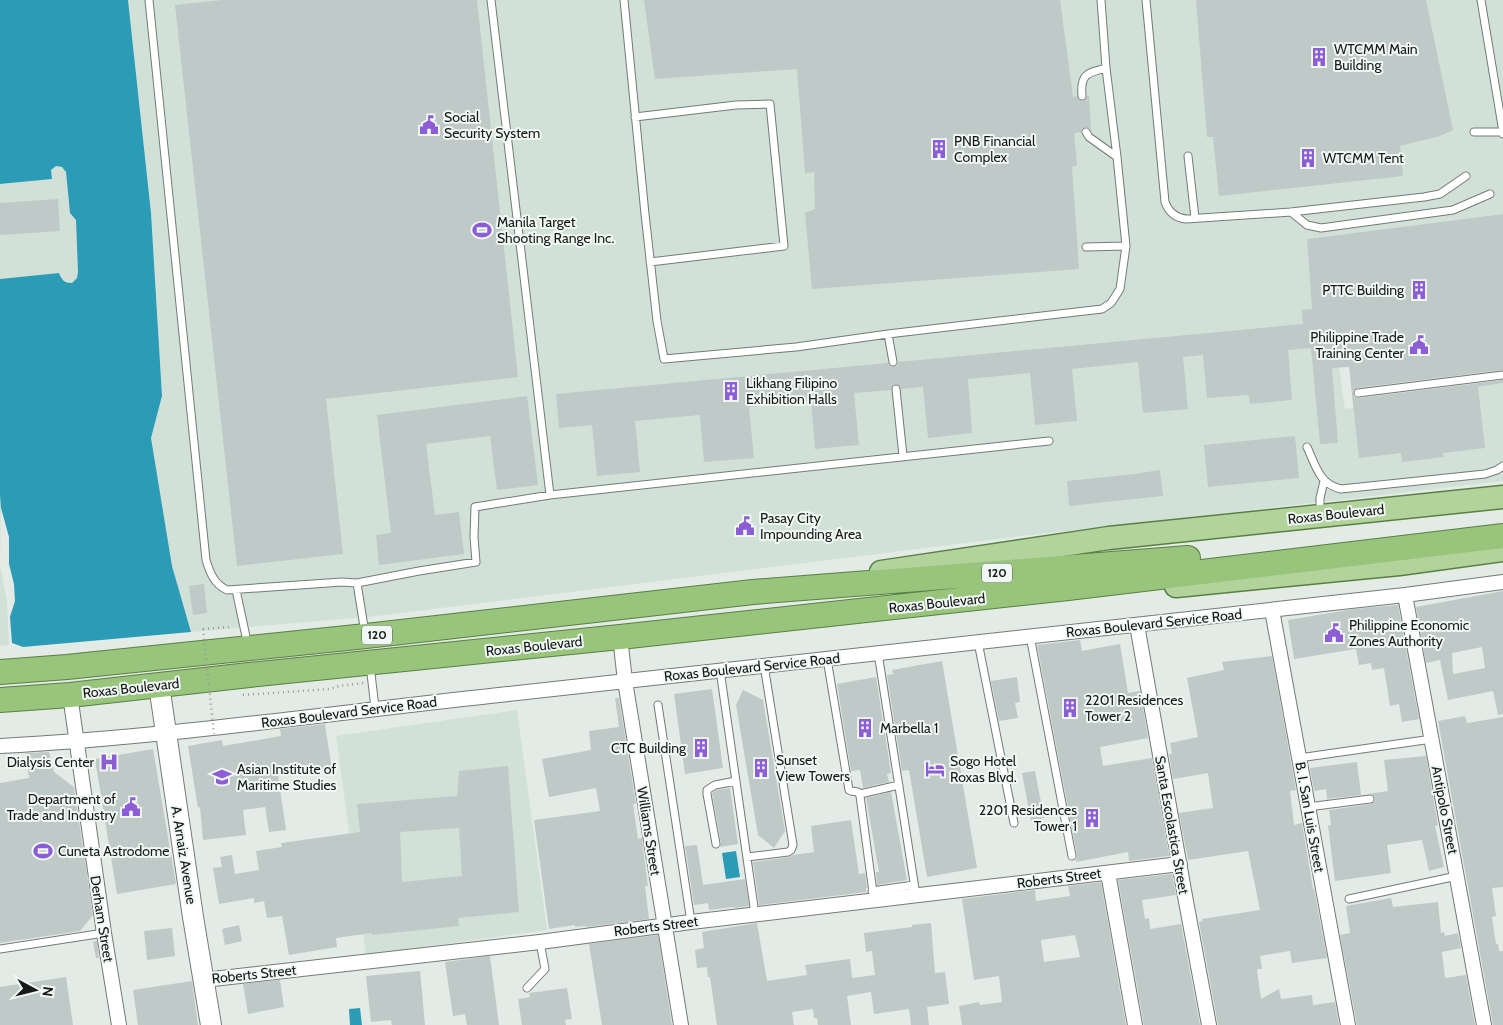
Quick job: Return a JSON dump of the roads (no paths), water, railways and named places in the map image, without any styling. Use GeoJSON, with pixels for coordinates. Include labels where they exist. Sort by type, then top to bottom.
{"type":"FeatureCollection","features":[{"type":"Feature","properties":{"kind":"highway","name":"Roxas Boulevard"},"geometry":{"type":"LineString","coordinates":[[0,700],[70,695],[159,684],[371,672],[620,637],[1068,588],[1503,522]]}},
{"type":"Feature","properties":{"kind":"highway","name":"Roxas Boulevard"},"geometry":{"type":"LineString","coordinates":[[0,672],[67,667],[366,636],[753,592],[1242,561],[1503,547]]}},
{"type":"Feature","properties":{"kind":"main road","name":"Roxas Boulevard"},"geometry":{"type":"LineString","coordinates":[[753,592],[1109,538],[1500,498]]}},
{"type":"Feature","properties":{"kind":"main road","name":"Roxas Boulevard"},"geometry":{"type":"LineString","coordinates":[[1068,588],[1131,590],[1399,564],[1503,547]]}},
{"type":"Feature","properties":{"kind":"main road","name":"A. Arnaiz Avenue"},"geometry":{"type":"LineString","coordinates":[[159,684],[212,1025]]}},
{"type":"Feature","properties":{"kind":"street","name":"Roxas Boulevard Service Road"},"geometry":{"type":"LineString","coordinates":[[0,746],[77,742],[166,734],[375,708],[1272,610],[1503,582]]}},
{"type":"Feature","properties":{"kind":"street","name":"Antipolo Street"},"geometry":{"type":"LineString","coordinates":[[1405,595],[1484,1025]]}},
{"type":"Feature","properties":{"kind":"street","name":"B. I. San Luis Street"},"geometry":{"type":"LineString","coordinates":[[1272,610],[1348,1025]]}},
{"type":"Feature","properties":{"kind":"street","name":"Santa Escolastica Street"},"geometry":{"type":"LineString","coordinates":[[1137,624],[1209,1025]]}},
{"type":"Feature","properties":{"kind":"street","name":"Williams Street"},"geometry":{"type":"LineString","coordinates":[[620,637],[625,681],[681,1025]]}},
{"type":"Feature","properties":{"kind":"street","name":"Derham Street"},"geometry":{"type":"LineString","coordinates":[[70,695],[119,1025]]}},
{"type":"Feature","properties":{"kind":"street","name":"Roberts Street"},"geometry":{"type":"LineString","coordinates":[[204,980],[540,942],[755,914],[915,890],[1180,864]]}},
{"type":"Feature","properties":{"kind":"street","name":"Roberts Street"},"geometry":{"type":"LineString","coordinates":[[1108,872],[1135,1025]]}},
{"type":"Feature","properties":{"kind":"lane"},"geometry":{"type":"LineString","coordinates":[[149,0],[206,560],[209,572],[220,587],[227,590],[236,590],[342,582],[357,583],[418,570],[476,562],[474,537],[475,507],[550,495],[1049,441]]}},
{"type":"Feature","properties":{"kind":"lane"},"geometry":{"type":"LineString","coordinates":[[491,0],[550,495]]}},
{"type":"Feature","properties":{"kind":"lane"},"geometry":{"type":"LineString","coordinates":[[624,0],[650,262],[664,359],[796,347],[888,334],[1102,309],[1111,303],[1120,289],[1126,246],[1100,0]]}},
{"type":"Feature","properties":{"kind":"lane"},"geometry":{"type":"LineString","coordinates":[[1146,0],[1165,202],[1167,208],[1177,218],[1291,212],[1424,197],[1440,194],[1466,176]]}},
{"type":"Feature","properties":{"kind":"lane"},"geometry":{"type":"LineString","coordinates":[[1474,132],[1503,133],[1481,0]]}},
{"type":"Feature","properties":{"kind":"lane"},"geometry":{"type":"LineString","coordinates":[[1082,96],[1081,85],[1089,72],[1106,68]]}},
{"type":"Feature","properties":{"kind":"lane"},"geometry":{"type":"LineString","coordinates":[[635,117],[736,105],[770,104],[776,160],[784,246],[650,262]]}},
{"type":"Feature","properties":{"kind":"lane"},"geometry":{"type":"LineString","coordinates":[[1086,132],[1089,137],[1117,157]]}},
{"type":"Feature","properties":{"kind":"lane"},"geometry":{"type":"LineString","coordinates":[[1188,156],[1195,218]]}},
{"type":"Feature","properties":{"kind":"lane"},"geometry":{"type":"LineString","coordinates":[[1291,212],[1307,225],[1321,228],[1453,210],[1490,194]]}},
{"type":"Feature","properties":{"kind":"lane"},"geometry":{"type":"LineString","coordinates":[[1086,246],[1126,246]]}},
{"type":"Feature","properties":{"kind":"lane"},"geometry":{"type":"LineString","coordinates":[[888,334],[893,362]]}},
{"type":"Feature","properties":{"kind":"lane"},"geometry":{"type":"LineString","coordinates":[[1358,393],[1503,374]]}},
{"type":"Feature","properties":{"kind":"lane"},"geometry":{"type":"LineString","coordinates":[[896,389],[902,456]]}},
{"type":"Feature","properties":{"kind":"lane"},"geometry":{"type":"LineString","coordinates":[[1307,447],[1324,481],[1332,487],[1341,489],[1485,474],[1503,466]]}},
{"type":"Feature","properties":{"kind":"lane"},"geometry":{"type":"LineString","coordinates":[[1320,516],[1320,498],[1324,481]]}},
{"type":"Feature","properties":{"kind":"lane"},"geometry":{"type":"LineString","coordinates":[[357,583],[366,636]]}},
{"type":"Feature","properties":{"kind":"lane"},"geometry":{"type":"LineString","coordinates":[[236,590],[249,648]]}},
{"type":"Feature","properties":{"kind":"lane"},"geometry":{"type":"LineString","coordinates":[[1030,636],[1072,856]]}},
{"type":"Feature","properties":{"kind":"lane"},"geometry":{"type":"LineString","coordinates":[[978,642],[1014,823]]}},
{"type":"Feature","properties":{"kind":"lane"},"geometry":{"type":"LineString","coordinates":[[878,653],[915,890]]}},
{"type":"Feature","properties":{"kind":"lane"},"geometry":{"type":"LineString","coordinates":[[827,659],[849,790],[860,794],[899,785]]}},
{"type":"Feature","properties":{"kind":"lane"},"geometry":{"type":"LineString","coordinates":[[746,857],[788,852],[793,845],[764,665]]}},
{"type":"Feature","properties":{"kind":"lane"},"geometry":{"type":"LineString","coordinates":[[720,670],[755,914]]}},
{"type":"Feature","properties":{"kind":"lane"},"geometry":{"type":"LineString","coordinates":[[371,672],[375,708]]}},
{"type":"Feature","properties":{"kind":"lane"},"geometry":{"type":"LineString","coordinates":[[658,705],[691,922]]}},
{"type":"Feature","properties":{"kind":"lane"},"geometry":{"type":"LineString","coordinates":[[1299,758],[1432,739]]}},
{"type":"Feature","properties":{"kind":"lane"},"geometry":{"type":"LineString","coordinates":[[716,844],[707,790],[715,785],[736,781]]}},
{"type":"Feature","properties":{"kind":"lane"},"geometry":{"type":"LineString","coordinates":[[860,794],[873,895]]}},
{"type":"Feature","properties":{"kind":"lane"},"geometry":{"type":"LineString","coordinates":[[1308,807],[1370,799]]}},
{"type":"Feature","properties":{"kind":"lane"},"geometry":{"type":"LineString","coordinates":[[1349,899],[1457,876]]}},
{"type":"Feature","properties":{"kind":"lane"},"geometry":{"type":"LineString","coordinates":[[0,949],[104,933]]}},
{"type":"Feature","properties":{"kind":"lane"},"geometry":{"type":"LineString","coordinates":[[527,988],[545,969],[540,942]]}},
{"type":"Feature","properties":{"kind":"water"},"geometry":{"type":"Polygon","coordinates":[[[0,0],[128,0],[151,213],[162,396],[151,438],[172,566],[191,632],[23,647],[12,643],[10,617],[15,601],[14,584],[9,564],[9,537],[1,508],[0,495],[0,279],[59,273],[64,281],[72,283],[77,278],[78,272],[76,220],[70,213],[66,172],[62,167],[56,166],[51,170],[52,179],[0,184],[0,0]]]}},
{"type":"Feature","properties":{"kind":"water"},"geometry":{"type":"Polygon","coordinates":[[[736,851],[740,877],[726,879],[722,853],[736,851]]]}},
{"type":"Feature","properties":{"kind":"water"},"geometry":{"type":"Polygon","coordinates":[[[360,1008],[362,1025],[350,1025],[349,1009],[360,1008]]]}},
{"type":"Feature","properties":{"kind":"place","name":"WTCMM Main Building"},"geometry":{"type":"Point","coordinates":[1319,57]}},
{"type":"Feature","properties":{"kind":"place","name":"Social Security System"},"geometry":{"type":"Point","coordinates":[429,125]}},
{"type":"Feature","properties":{"kind":"place","name":"PNB Financial Complex"},"geometry":{"type":"Point","coordinates":[939,149]}},
{"type":"Feature","properties":{"kind":"place","name":"WTCMM Tent"},"geometry":{"type":"Point","coordinates":[1308,158]}},
{"type":"Feature","properties":{"kind":"place","name":"Manila Target Shooting Range Inc."},"geometry":{"type":"Point","coordinates":[482,230]}},
{"type":"Feature","properties":{"kind":"place","name":"PTTC Building"},"geometry":{"type":"Point","coordinates":[1419,290]}},
{"type":"Feature","properties":{"kind":"place","name":"Philippine Trade Training Center"},"geometry":{"type":"Point","coordinates":[1419,345]}},
{"type":"Feature","properties":{"kind":"place","name":"Likhang Filipino Exhibition Halls"},"geometry":{"type":"Point","coordinates":[731,391]}},
{"type":"Feature","properties":{"kind":"place","name":"Pasay City Impounding Area"},"geometry":{"type":"Point","coordinates":[745,526]}},
{"type":"Feature","properties":{"kind":"place","name":"Philippine Economic Zones Authority"},"geometry":{"type":"Point","coordinates":[1334,633]}},
{"type":"Feature","properties":{"kind":"place","name":"2201 Residences Tower 2"},"geometry":{"type":"Point","coordinates":[1070,708]}},
{"type":"Feature","properties":{"kind":"place","name":"Marbella 1"},"geometry":{"type":"Point","coordinates":[865,728]}},
{"type":"Feature","properties":{"kind":"place","name":"CTC Building"},"geometry":{"type":"Point","coordinates":[701,748]}},
{"type":"Feature","properties":{"kind":"place","name":"Dialysis Center"},"geometry":{"type":"Point","coordinates":[109,762]}},
{"type":"Feature","properties":{"kind":"place","name":"Sunset View Towers"},"geometry":{"type":"Point","coordinates":[761,768]}},
{"type":"Feature","properties":{"kind":"place","name":"Sogo Hotel Roxas Blvd."},"geometry":{"type":"Point","coordinates":[935,769]}},
{"type":"Feature","properties":{"kind":"place","name":"Asian Institute of Maritime Studies"},"geometry":{"type":"Point","coordinates":[222,777]}},
{"type":"Feature","properties":{"kind":"place","name":"Department of Trade and Industry"},"geometry":{"type":"Point","coordinates":[131,807]}},
{"type":"Feature","properties":{"kind":"place","name":"2201 Residences Tower 1"},"geometry":{"type":"Point","coordinates":[1092,818]}},
{"type":"Feature","properties":{"kind":"place","name":"Cuneta Astrodome"},"geometry":{"type":"Point","coordinates":[43,851]}}]}
